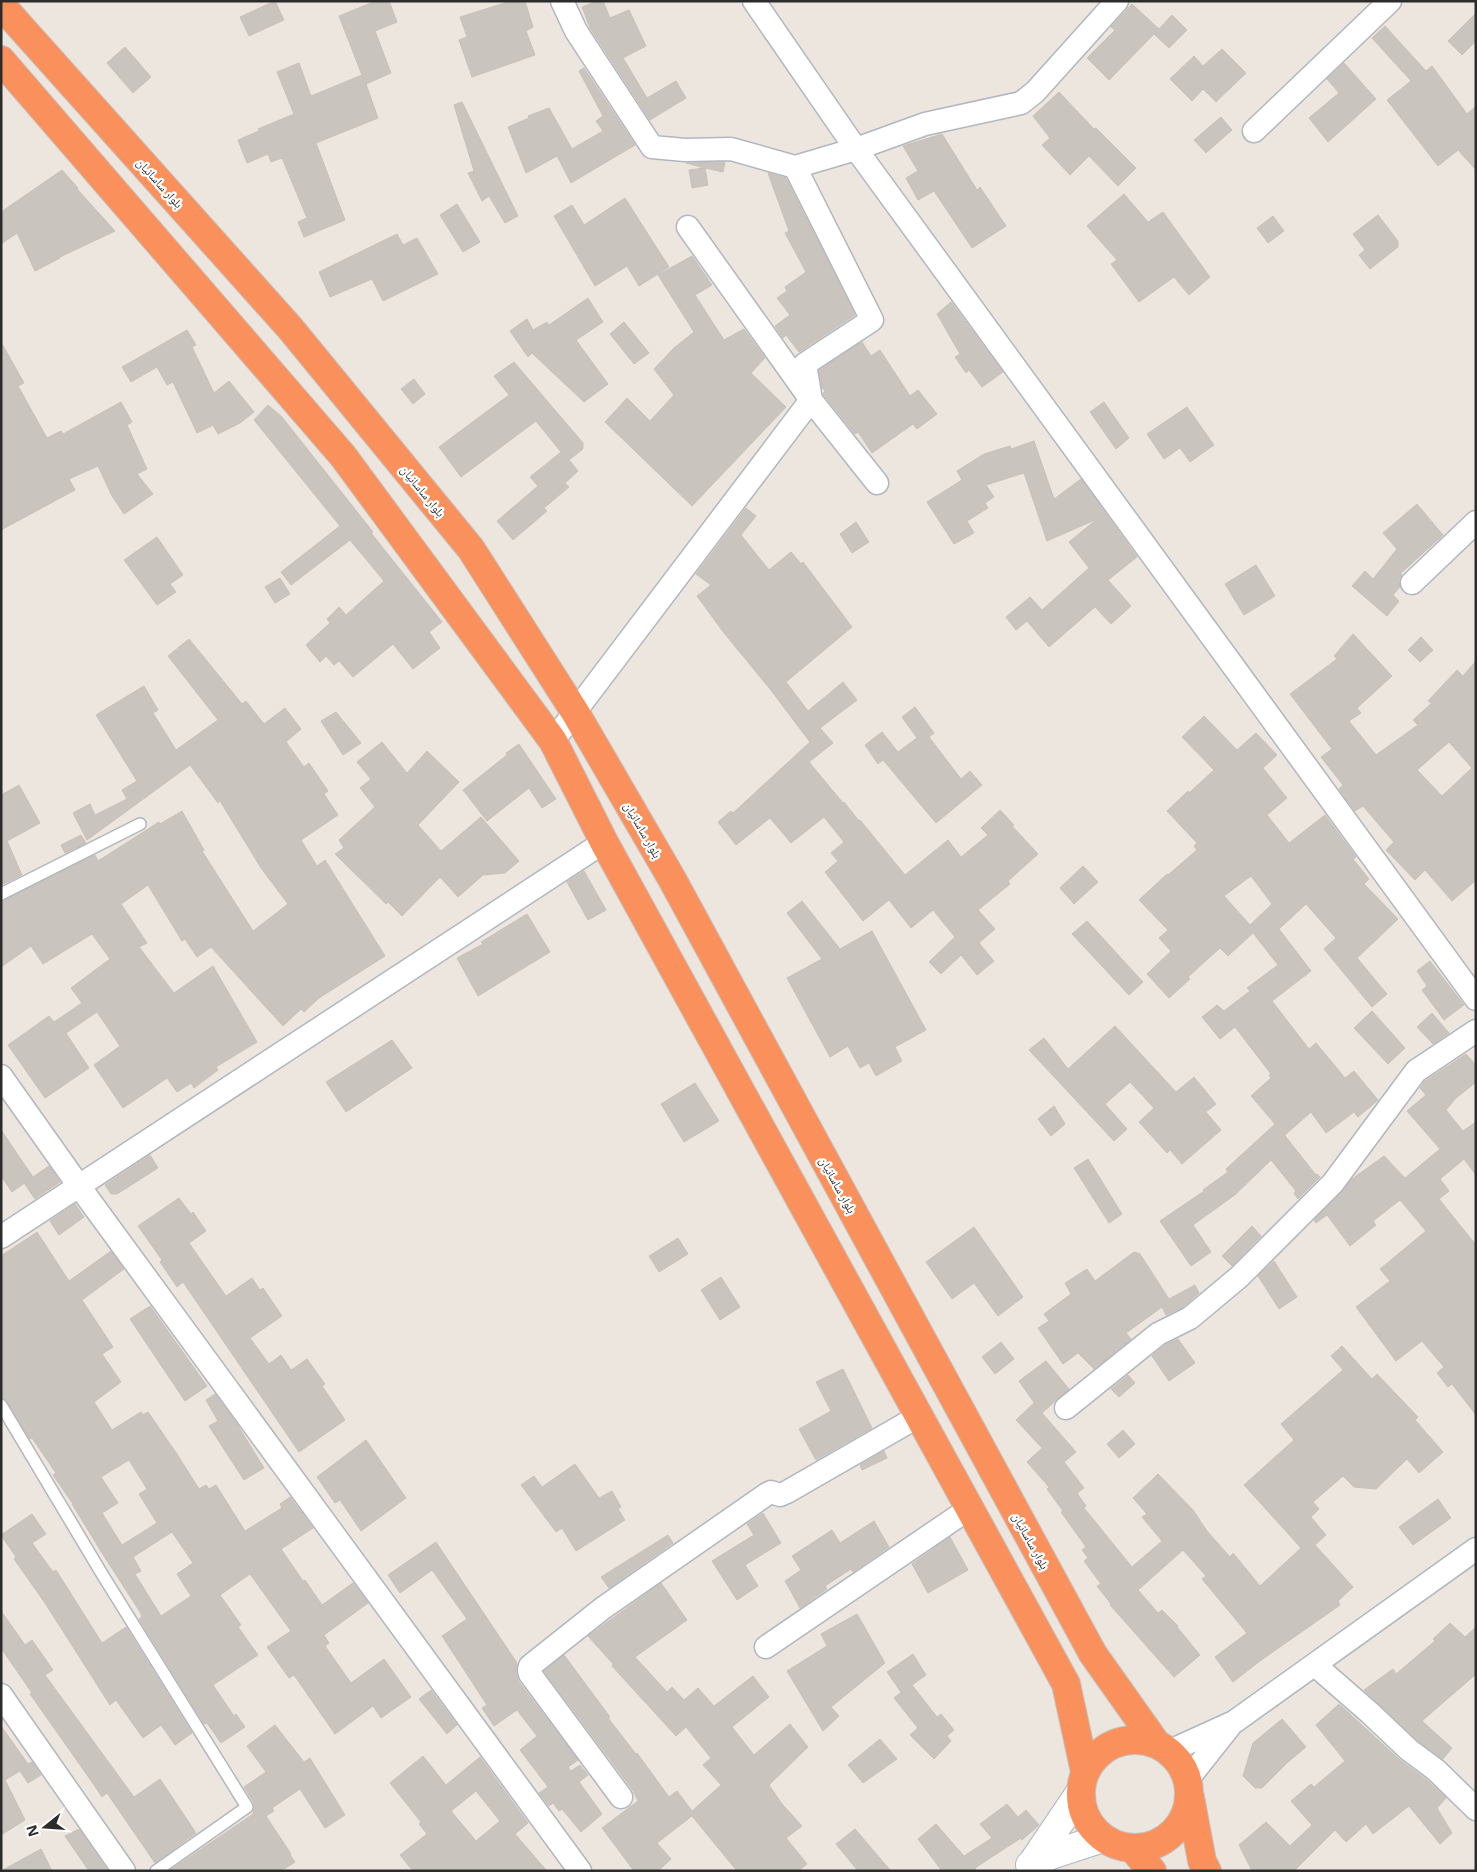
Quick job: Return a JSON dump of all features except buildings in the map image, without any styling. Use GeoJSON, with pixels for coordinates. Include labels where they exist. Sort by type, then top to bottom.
{"type":"FeatureCollection","features":[{"type":"Feature","properties":{"kind":"highway","name":"بلوار ساسانیان"},"geometry":{"type":"LineString","coordinates":[[1,5],[290,328],[470,549],[575,712],[672,879],[1093,1654],[1163,1747]]}},
{"type":"Feature","properties":{"kind":"highway"},"geometry":{"type":"LineString","coordinates":[[3,66],[343,456],[553,741],[604,842],[1066,1684],[1083,1781],[1083,1810],[1092,1827],[1103,1838],[1117,1846],[1133,1849],[1149,1848],[1164,1841],[1177,1830],[1187,1814],[1189,1788]]}},
{"type":"Feature","properties":{"kind":"highway"},"geometry":{"type":"LineString","coordinates":[[1083,1781],[1096,1756],[1112,1745],[1126,1740],[1142,1739],[1163,1747],[1180,1763],[1189,1788],[1202,1861],[1207,1871]]}},
{"type":"Feature","properties":{"kind":"highway"},"geometry":{"type":"LineString","coordinates":[[1133,1849],[1152,1871]]}},
{"type":"Feature","properties":{"kind":"street"},"geometry":{"type":"LineString","coordinates":[[562,1],[576,31],[652,147],[685,150],[731,149],[795,167],[856,149],[925,124],[1021,103],[1035,92],[1117,1]]}},
{"type":"Feature","properties":{"kind":"street"},"geometry":{"type":"LineString","coordinates":[[754,1],[856,149],[1476,999]]}},
{"type":"Feature","properties":{"kind":"street"},"geometry":{"type":"LineString","coordinates":[[1254,131],[1390,1]]}},
{"type":"Feature","properties":{"kind":"street"},"geometry":{"type":"LineString","coordinates":[[553,741],[811,400],[805,364],[872,320],[795,167]]}},
{"type":"Feature","properties":{"kind":"street"},"geometry":{"type":"LineString","coordinates":[[688,227],[811,400],[877,483]]}},
{"type":"Feature","properties":{"kind":"street"},"geometry":{"type":"LineString","coordinates":[[1412,583],[1476,522]]}},
{"type":"Feature","properties":{"kind":"street"},"geometry":{"type":"LineString","coordinates":[[1,1237],[604,842]]}},
{"type":"Feature","properties":{"kind":"street"},"geometry":{"type":"LineString","coordinates":[[1066,1408],[1158,1334],[1190,1318],[1239,1277],[1333,1184],[1416,1071],[1476,1032]]}},
{"type":"Feature","properties":{"kind":"street"},"geometry":{"type":"LineString","coordinates":[[1,1076],[79,1186],[580,1871]]}},
{"type":"Feature","properties":{"kind":"street"},"geometry":{"type":"LineString","coordinates":[[622,1797],[530,1674],[528,1670],[530,1666],[602,1608],[766,1494],[771,1492],[780,1495],[787,1492],[919,1416]]}},
{"type":"Feature","properties":{"kind":"street"},"geometry":{"type":"LineString","coordinates":[[766,1647],[970,1508]]}},
{"type":"Feature","properties":{"kind":"street"},"geometry":{"type":"LineString","coordinates":[[1163,1747],[1234,1722],[1476,1549]]}},
{"type":"Feature","properties":{"kind":"street"},"geometry":{"type":"LineString","coordinates":[[1315,1665],[1370,1713],[1408,1750],[1436,1770],[1476,1809]]}},
{"type":"Feature","properties":{"kind":"street"},"geometry":{"type":"LineString","coordinates":[[1,1695],[124,1871]]}},
{"type":"Feature","properties":{"kind":"street"},"geometry":{"type":"LineString","coordinates":[[1189,1788],[1234,1722]]}},
{"type":"Feature","properties":{"kind":"street"},"geometry":{"type":"LineString","coordinates":[[1027,1868],[1083,1781]]}},
{"type":"Feature","properties":{"kind":"street"},"geometry":{"type":"LineString","coordinates":[[1027,1868],[1051,1855],[1103,1838]]}},
{"type":"Feature","properties":{"kind":"lane"},"geometry":{"type":"LineString","coordinates":[[1,894],[140,824]]}},
{"type":"Feature","properties":{"kind":"lane"},"geometry":{"type":"LineString","coordinates":[[1,1405],[97,1566],[247,1807],[156,1871]]}}]}
